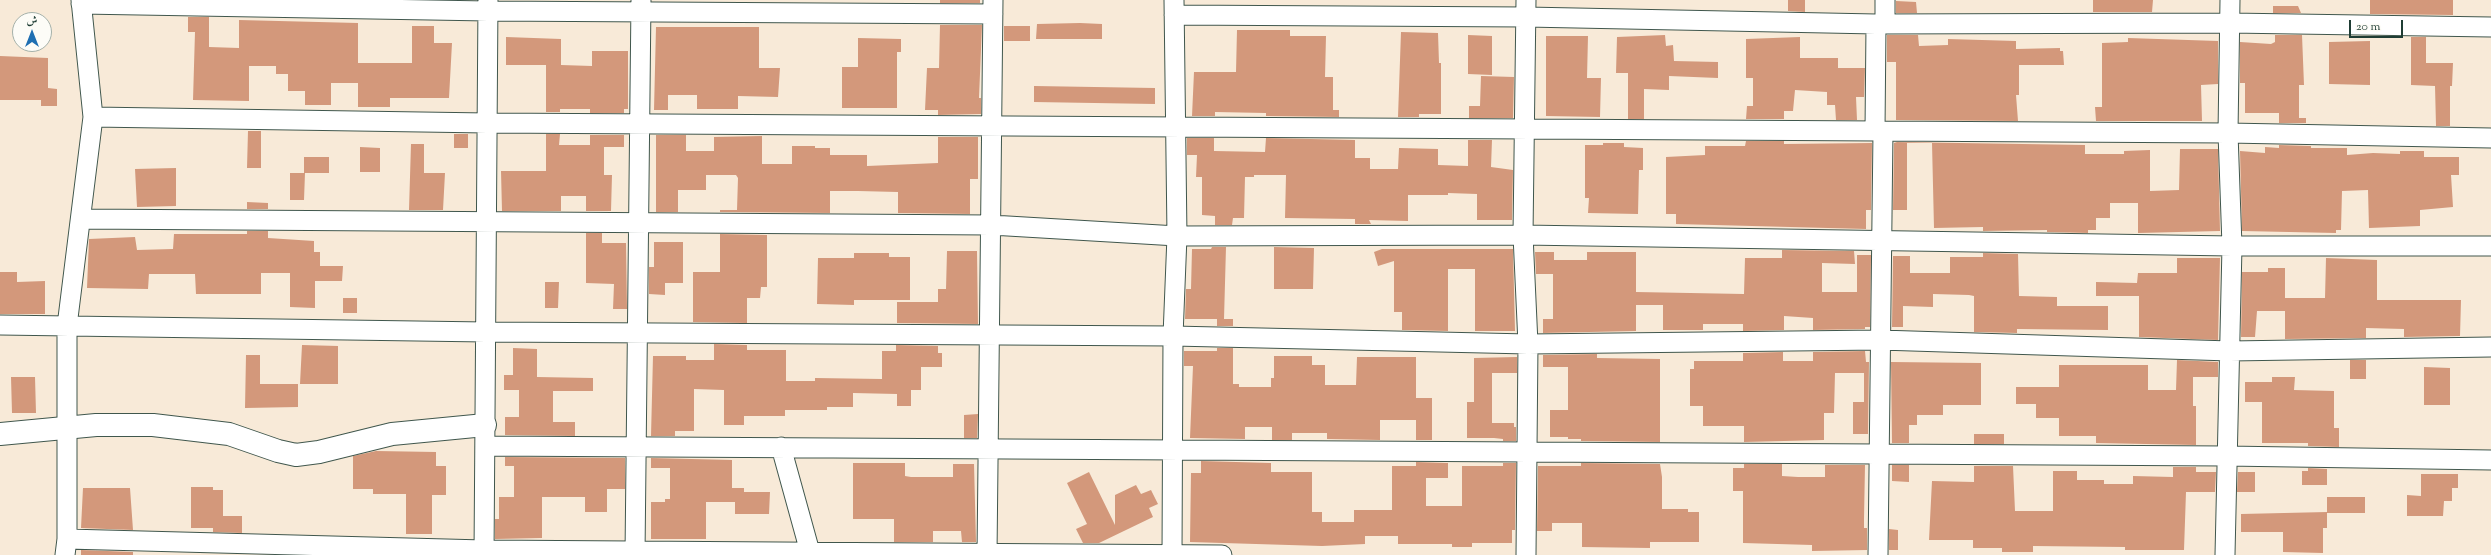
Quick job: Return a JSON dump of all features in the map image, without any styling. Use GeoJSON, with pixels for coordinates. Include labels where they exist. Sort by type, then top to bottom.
{"type":"FeatureCollection","features":[{"type":"Feature","properties":{"kind":"street"},"geometry":{"type":"LineString","coordinates":[[1878,555],[1881,241],[1879,131],[1880,24],[1885,0]]}},
{"type":"Feature","properties":{"kind":"street"},"geometry":{"type":"LineString","coordinates":[[2225,555],[2226,456],[2232,246],[2228,133],[2230,0]]}},
{"type":"Feature","properties":{"kind":"street"},"geometry":{"type":"LineString","coordinates":[[987,554],[993,7],[488,6],[81,2],[93,117],[82,218],[67,326],[66,547],[484,553],[810,552],[987,554],[1222,555]]}},
{"type":"Feature","properties":{"kind":"street"},"geometry":{"type":"LineString","coordinates":[[484,553],[488,6]]}},
{"type":"Feature","properties":{"kind":"street"},"geometry":{"type":"LineString","coordinates":[[635,553],[641,6]]}},
{"type":"Feature","properties":{"kind":"street"},"geometry":{"type":"LineString","coordinates":[[1172,554],[1173,336],[1177,236],[1174,127],[1174,8],[1526,9],[1880,24],[2230,23],[2491,27]]}},
{"type":"Feature","properties":{"kind":"street"},"geometry":{"type":"LineString","coordinates":[[1526,9],[1523,235],[1528,344],[1526,555]]}},
{"type":"Feature","properties":{"kind":"street"},"geometry":{"type":"LineString","coordinates":[[93,117],[487,123],[2228,133],[2491,138]]}},
{"type":"Feature","properties":{"kind":"street"},"geometry":{"type":"LineString","coordinates":[[82,218],[991,225],[1177,236],[1523,235],[2232,246],[2491,246]]}},
{"type":"Feature","properties":{"kind":"street"},"geometry":{"type":"LineString","coordinates":[[0,325],[486,332],[1173,336],[1528,344],[1880,340],[2230,351],[2491,347]]}},
{"type":"Feature","properties":{"kind":"street"},"geometry":{"type":"LineString","coordinates":[[0,434],[67,427],[124,424],[191,428],[229,434],[278,451],[296,454],[319,452],[392,434],[485,435],[637,446],[2226,456],[2491,460]]}},
{"type":"Feature","properties":{"kind":"street"},"geometry":{"type":"LineString","coordinates":[[781,447],[810,552]]}},
{"type":"Feature","properties":{"kind":"building"},"geometry":{"type":"Polygon","coordinates":[[[940,0],[980,0],[980,3],[940,3],[940,0]]]}},
{"type":"Feature","properties":{"kind":"building"},"geometry":{"type":"Polygon","coordinates":[[[1788,0],[1805,0],[1805,12],[1788,11],[1788,0]]]}},
{"type":"Feature","properties":{"kind":"building"},"geometry":{"type":"Polygon","coordinates":[[[2093,0],[2153,0],[2152,12],[2093,12],[2093,0]]]}},
{"type":"Feature","properties":{"kind":"building"},"geometry":{"type":"Polygon","coordinates":[[[2370,0],[2453,0],[2453,15],[2370,14],[2370,0]]]}},
{"type":"Feature","properties":{"kind":"building"},"geometry":{"type":"Polygon","coordinates":[[[1896,1],[1916,2],[1917,13],[1896,13],[1896,1]]]}},
{"type":"Feature","properties":{"kind":"building"},"geometry":{"type":"Polygon","coordinates":[[[2273,6],[2298,6],[2301,13],[2273,13],[2273,6]]]}},
{"type":"Feature","properties":{"kind":"building"},"geometry":{"type":"Polygon","coordinates":[[[188,17],[209,17],[209,47],[239,48],[239,20],[358,23],[358,63],[412,63],[412,26],[434,26],[434,43],[452,43],[449,98],[390,98],[390,107],[358,107],[358,83],[331,83],[331,105],[305,105],[305,91],[288,91],[288,74],[276,74],[276,66],[249,66],[249,101],[193,100],[195,32],[188,32],[188,17]]]}},
{"type":"Feature","properties":{"kind":"building"},"geometry":{"type":"Polygon","coordinates":[[[1037,24],[1102,24],[1102,39],[1036,39],[1037,24]]]}},
{"type":"Feature","properties":{"kind":"building"},"geometry":{"type":"Polygon","coordinates":[[[940,25],[982,25],[979,98],[981,98],[981,114],[938,115],[938,110],[925,110],[927,68],[939,68],[940,25]]]}},
{"type":"Feature","properties":{"kind":"building"},"geometry":{"type":"Polygon","coordinates":[[[1004,26],[1030,26],[1030,41],[1004,41],[1004,26]]]}},
{"type":"Feature","properties":{"kind":"building"},"geometry":{"type":"Polygon","coordinates":[[[656,27],[759,27],[759,68],[780,68],[778,97],[738,96],[738,109],[697,109],[697,95],[668,95],[668,110],[654,110],[656,27]]]}},
{"type":"Feature","properties":{"kind":"building"},"geometry":{"type":"Polygon","coordinates":[[[1237,30],[1290,30],[1290,36],[1326,36],[1325,77],[1333,77],[1333,110],[1339,110],[1339,117],[1266,116],[1266,113],[1215,112],[1215,116],[1192,116],[1194,72],[1236,72],[1237,30]]]}},
{"type":"Feature","properties":{"kind":"building"},"geometry":{"type":"Polygon","coordinates":[[[1401,32],[1438,33],[1439,63],[1441,63],[1441,114],[1419,114],[1419,117],[1398,117],[1401,32]]]}},
{"type":"Feature","properties":{"kind":"building"},"geometry":{"type":"Polygon","coordinates":[[[1468,35],[1492,36],[1492,75],[1468,74],[1468,35]]]}},
{"type":"Feature","properties":{"kind":"building"},"geometry":{"type":"Polygon","coordinates":[[[1665,35],[1666,46],[1673,45],[1674,61],[1718,62],[1718,78],[1669,76],[1669,90],[1644,89],[1644,119],[1628,119],[1628,73],[1616,73],[1617,37],[1665,35]]]}},
{"type":"Feature","properties":{"kind":"building"},"geometry":{"type":"Polygon","coordinates":[[[1887,35],[1918,35],[1919,46],[1948,45],[1948,39],[2016,41],[2016,49],[2060,48],[2060,51],[2063,51],[2064,65],[2019,65],[2019,95],[2016,95],[2018,121],[1896,120],[1896,62],[1887,62],[1887,35]]]}},
{"type":"Feature","properties":{"kind":"building"},"geometry":{"type":"Polygon","coordinates":[[[2275,35],[2302,35],[2304,85],[2299,85],[2299,118],[2306,118],[2306,123],[2279,123],[2279,113],[2245,113],[2245,83],[2240,83],[2240,42],[2271,44],[2275,42],[2275,35]]]}},
{"type":"Feature","properties":{"kind":"building"},"geometry":{"type":"Polygon","coordinates":[[[1546,36],[1588,36],[1587,78],[1601,78],[1600,117],[1546,116],[1546,36]]]}},
{"type":"Feature","properties":{"kind":"building"},"geometry":{"type":"Polygon","coordinates":[[[506,37],[561,39],[561,65],[592,66],[592,51],[628,51],[628,109],[624,109],[624,113],[590,113],[590,109],[560,109],[560,112],[546,112],[546,65],[506,65],[506,37]]]}},
{"type":"Feature","properties":{"kind":"building"},"geometry":{"type":"Polygon","coordinates":[[[1800,37],[1800,58],[1838,58],[1838,68],[1865,68],[1864,97],[1856,97],[1857,120],[1836,120],[1835,105],[1827,105],[1827,92],[1795,90],[1793,111],[1784,111],[1784,119],[1746,119],[1747,106],[1753,106],[1753,78],[1746,78],[1746,39],[1800,37]]]}},
{"type":"Feature","properties":{"kind":"building"},"geometry":{"type":"Polygon","coordinates":[[[2411,37],[2426,37],[2426,63],[2453,63],[2452,86],[2450,86],[2450,126],[2436,126],[2435,86],[2411,85],[2411,37]]]}},
{"type":"Feature","properties":{"kind":"building"},"geometry":{"type":"Polygon","coordinates":[[[858,38],[901,39],[901,52],[897,52],[897,108],[842,108],[842,67],[858,67],[858,38]]]}},
{"type":"Feature","properties":{"kind":"building"},"geometry":{"type":"Polygon","coordinates":[[[2128,38],[2218,41],[2218,84],[2201,85],[2202,121],[2096,121],[2095,107],[2102,107],[2102,43],[2128,42],[2128,38]]]}},
{"type":"Feature","properties":{"kind":"building"},"geometry":{"type":"Polygon","coordinates":[[[2370,41],[2370,85],[2329,84],[2329,42],[2370,41]]]}},
{"type":"Feature","properties":{"kind":"building"},"geometry":{"type":"Polygon","coordinates":[[[0,56],[48,58],[48,88],[57,89],[57,106],[41,106],[41,100],[0,100],[0,56]]]}},
{"type":"Feature","properties":{"kind":"building"},"geometry":{"type":"Polygon","coordinates":[[[1481,76],[1514,77],[1513,118],[1469,118],[1469,106],[1480,106],[1481,76]]]}},
{"type":"Feature","properties":{"kind":"building"},"geometry":{"type":"Polygon","coordinates":[[[1034,86],[1155,88],[1155,104],[1034,102],[1034,86]]]}},
{"type":"Feature","properties":{"kind":"building"},"geometry":{"type":"Polygon","coordinates":[[[248,131],[261,131],[261,168],[247,168],[248,131]]]}},
{"type":"Feature","properties":{"kind":"building"},"geometry":{"type":"Polygon","coordinates":[[[454,134],[468,134],[468,148],[454,148],[454,134]]]}},
{"type":"Feature","properties":{"kind":"building"},"geometry":{"type":"Polygon","coordinates":[[[546,134],[560,134],[559,145],[590,145],[590,135],[624,135],[624,147],[604,147],[604,175],[612,175],[611,211],[586,211],[586,196],[561,196],[561,211],[502,211],[501,171],[546,171],[546,134]]]}},
{"type":"Feature","properties":{"kind":"building"},"geometry":{"type":"Polygon","coordinates":[[[656,135],[686,135],[686,151],[714,151],[714,137],[762,136],[762,164],[792,164],[792,146],[815,146],[815,148],[830,148],[830,155],[867,155],[867,166],[938,163],[938,137],[978,137],[978,179],[970,179],[970,214],[898,213],[898,192],[858,191],[830,191],[830,213],[720,212],[720,210],[737,210],[738,178],[736,175],[706,175],[706,190],[678,190],[678,212],[656,212],[656,135]]]}},
{"type":"Feature","properties":{"kind":"building"},"geometry":{"type":"Polygon","coordinates":[[[1187,138],[1214,138],[1214,151],[1265,152],[1266,138],[1355,140],[1355,158],[1370,158],[1370,169],[1398,169],[1399,148],[1438,149],[1438,165],[1468,166],[1468,140],[1492,140],[1491,167],[1513,170],[1512,220],[1477,220],[1477,194],[1448,193],[1448,195],[1408,195],[1408,221],[1369,220],[1371,224],[1355,224],[1355,219],[1285,218],[1286,175],[1254,175],[1254,177],[1245,177],[1244,218],[1233,218],[1232,225],[1215,225],[1215,216],[1202,215],[1202,177],[1196,177],[1197,155],[1187,155],[1187,138]]]}},
{"type":"Feature","properties":{"kind":"building"},"geometry":{"type":"Polygon","coordinates":[[[1746,141],[1784,141],[1784,144],[1872,143],[1871,210],[1866,210],[1866,229],[1676,224],[1676,214],[1666,214],[1666,157],[1705,155],[1705,146],[1745,146],[1746,141]]]}},
{"type":"Feature","properties":{"kind":"building"},"geometry":{"type":"Polygon","coordinates":[[[1897,142],[2085,145],[2085,154],[2124,154],[2124,151],[2150,150],[2150,191],[2179,190],[2180,149],[2218,149],[2220,231],[2138,233],[2138,203],[2110,203],[2110,218],[2096,218],[2096,230],[2088,230],[2088,233],[2047,232],[2047,230],[1983,231],[1983,227],[1934,228],[1932,143],[1907,143],[1907,210],[1893,210],[1894,143],[1897,142]]]}},
{"type":"Feature","properties":{"kind":"building"},"geometry":{"type":"Polygon","coordinates":[[[1603,143],[1624,143],[1624,147],[1643,148],[1643,170],[1639,170],[1638,214],[1588,213],[1589,198],[1585,198],[1585,145],[1603,145],[1603,143]]]}},
{"type":"Feature","properties":{"kind":"building"},"geometry":{"type":"Polygon","coordinates":[[[411,144],[424,144],[424,173],[445,173],[443,210],[409,210],[411,144]]]}},
{"type":"Feature","properties":{"kind":"building"},"geometry":{"type":"Polygon","coordinates":[[[2279,145],[2311,146],[2311,148],[2347,148],[2347,155],[2373,153],[2400,154],[2400,151],[2424,151],[2424,157],[2459,157],[2459,175],[2451,175],[2453,207],[2420,210],[2420,226],[2369,228],[2368,190],[2342,191],[2341,230],[2336,230],[2336,233],[2242,231],[2240,151],[2265,153],[2265,147],[2279,148],[2279,145]]]}},
{"type":"Feature","properties":{"kind":"building"},"geometry":{"type":"Polygon","coordinates":[[[360,147],[380,148],[380,172],[360,172],[360,147]]]}},
{"type":"Feature","properties":{"kind":"building"},"geometry":{"type":"Polygon","coordinates":[[[304,157],[329,157],[329,173],[305,173],[304,200],[290,200],[290,173],[304,173],[304,157]]]}},
{"type":"Feature","properties":{"kind":"building"},"geometry":{"type":"Polygon","coordinates":[[[176,168],[176,206],[137,207],[135,169],[176,168]]]}},
{"type":"Feature","properties":{"kind":"building"},"geometry":{"type":"Polygon","coordinates":[[[247,202],[268,203],[268,209],[247,209],[247,202]]]}},
{"type":"Feature","properties":{"kind":"building"},"geometry":{"type":"Polygon","coordinates":[[[247,231],[268,231],[268,238],[314,241],[314,252],[320,252],[320,266],[343,266],[342,281],[315,281],[315,308],[290,307],[290,273],[261,273],[261,294],[196,294],[195,274],[149,274],[148,289],[87,288],[89,239],[135,237],[137,250],[173,249],[174,234],[247,234],[247,231]]]}},
{"type":"Feature","properties":{"kind":"building"},"geometry":{"type":"Polygon","coordinates":[[[586,233],[602,233],[602,243],[626,243],[627,309],[613,309],[614,284],[586,283],[586,233]]]}},
{"type":"Feature","properties":{"kind":"building"},"geometry":{"type":"Polygon","coordinates":[[[720,234],[767,235],[767,287],[761,287],[760,298],[747,298],[747,323],[693,322],[693,272],[720,272],[720,234]]]}},
{"type":"Feature","properties":{"kind":"building"},"geometry":{"type":"Polygon","coordinates":[[[654,242],[683,242],[683,283],[665,283],[665,295],[649,294],[649,267],[654,267],[654,242]]]}},
{"type":"Feature","properties":{"kind":"building"},"geometry":{"type":"Polygon","coordinates":[[[1212,247],[1226,247],[1224,319],[1233,319],[1233,326],[1217,326],[1217,319],[1185,319],[1186,289],[1191,289],[1192,249],[1211,249],[1212,247]]]}},
{"type":"Feature","properties":{"kind":"building"},"geometry":{"type":"Polygon","coordinates":[[[1274,247],[1314,248],[1313,289],[1274,289],[1274,247]]]}},
{"type":"Feature","properties":{"kind":"building"},"geometry":{"type":"Polygon","coordinates":[[[1382,249],[1513,249],[1515,331],[1475,331],[1475,269],[1448,269],[1448,331],[1402,330],[1402,312],[1394,312],[1394,261],[1378,266],[1374,252],[1382,249]]]}},
{"type":"Feature","properties":{"kind":"building"},"geometry":{"type":"Polygon","coordinates":[[[1782,250],[1854,251],[1855,264],[1822,263],[1822,292],[1857,292],[1857,255],[1871,255],[1870,327],[1865,327],[1865,329],[1813,330],[1813,318],[1784,316],[1784,330],[1743,331],[1743,324],[1703,324],[1703,330],[1663,330],[1663,305],[1636,305],[1636,331],[1543,333],[1543,319],[1553,319],[1553,274],[1536,274],[1535,252],[1554,252],[1554,260],[1587,260],[1587,252],[1636,252],[1636,292],[1744,294],[1745,258],[1782,258],[1782,250]]]}},
{"type":"Feature","properties":{"kind":"building"},"geometry":{"type":"Polygon","coordinates":[[[947,251],[977,251],[978,324],[897,323],[897,302],[938,302],[938,289],[946,289],[947,251]]]}},
{"type":"Feature","properties":{"kind":"building"},"geometry":{"type":"Polygon","coordinates":[[[854,253],[889,253],[889,257],[910,257],[910,300],[854,300],[854,305],[817,304],[818,258],[854,258],[854,253]]]}},
{"type":"Feature","properties":{"kind":"building"},"geometry":{"type":"Polygon","coordinates":[[[1983,253],[2018,254],[2019,296],[2057,297],[2057,306],[2108,306],[2108,330],[2017,329],[2017,333],[1974,332],[1974,296],[1933,294],[1933,307],[1903,306],[1903,327],[1892,327],[1893,256],[1910,256],[1910,273],[1950,273],[1950,257],[1983,257],[1983,253]]]}},
{"type":"Feature","properties":{"kind":"building"},"geometry":{"type":"Polygon","coordinates":[[[2177,258],[2220,258],[2218,340],[2139,337],[2139,296],[2096,296],[2096,282],[2137,283],[2138,273],[2177,273],[2177,258]]]}},
{"type":"Feature","properties":{"kind":"building"},"geometry":{"type":"Polygon","coordinates":[[[2326,258],[2377,260],[2377,300],[2461,300],[2460,336],[2404,337],[2404,329],[2366,328],[2366,338],[2285,339],[2285,311],[2257,311],[2255,337],[2241,337],[2242,272],[2268,272],[2268,268],[2285,268],[2285,298],[2325,298],[2326,258]]]}},
{"type":"Feature","properties":{"kind":"building"},"geometry":{"type":"Polygon","coordinates":[[[0,272],[17,272],[17,282],[45,281],[45,314],[0,314],[0,272]]]}},
{"type":"Feature","properties":{"kind":"building"},"geometry":{"type":"Polygon","coordinates":[[[545,282],[559,282],[558,308],[545,308],[545,282]]]}},
{"type":"Feature","properties":{"kind":"building"},"geometry":{"type":"Polygon","coordinates":[[[343,298],[357,298],[357,313],[343,313],[343,298]]]}},
{"type":"Feature","properties":{"kind":"building"},"geometry":{"type":"Polygon","coordinates":[[[714,344],[747,345],[747,350],[786,350],[786,381],[815,381],[815,378],[882,379],[882,351],[896,351],[896,345],[938,346],[938,353],[942,353],[942,367],[921,367],[921,390],[911,390],[911,406],[897,406],[897,394],[853,393],[853,407],[827,407],[827,410],[785,410],[785,416],[744,416],[744,425],[724,425],[724,390],[694,389],[694,431],[675,431],[675,436],[651,436],[653,356],[686,356],[686,360],[714,360],[714,344]]]}},
{"type":"Feature","properties":{"kind":"building"},"geometry":{"type":"Polygon","coordinates":[[[302,345],[338,346],[338,384],[300,384],[302,345]]]}},
{"type":"Feature","properties":{"kind":"building"},"geometry":{"type":"Polygon","coordinates":[[[513,348],[537,349],[537,377],[593,378],[593,391],[553,391],[553,422],[575,422],[575,436],[505,435],[505,417],[519,417],[519,390],[504,390],[504,375],[513,375],[513,348]]]}},
{"type":"Feature","properties":{"kind":"building"},"geometry":{"type":"Polygon","coordinates":[[[1217,348],[1233,348],[1233,384],[1239,384],[1239,387],[1271,387],[1271,378],[1274,378],[1274,356],[1312,356],[1312,365],[1325,365],[1325,385],[1356,385],[1357,357],[1416,357],[1416,398],[1432,398],[1432,440],[1416,440],[1416,420],[1380,420],[1380,440],[1327,439],[1327,433],[1292,433],[1292,440],[1272,440],[1272,427],[1245,427],[1245,439],[1190,438],[1193,366],[1184,366],[1184,351],[1217,351],[1217,348]]]}},
{"type":"Feature","properties":{"kind":"building"},"geometry":{"type":"Polygon","coordinates":[[[1865,351],[1866,362],[1869,362],[1868,434],[1853,434],[1853,402],[1864,402],[1864,373],[1835,373],[1834,413],[1824,413],[1824,440],[1744,442],[1744,426],[1703,426],[1703,406],[1690,406],[1690,369],[1694,369],[1694,361],[1743,361],[1743,353],[1783,352],[1783,361],[1813,361],[1813,352],[1865,351]]]}},
{"type":"Feature","properties":{"kind":"building"},"geometry":{"type":"Polygon","coordinates":[[[1597,354],[1597,358],[1660,359],[1660,442],[1581,441],[1581,439],[1568,439],[1568,437],[1550,437],[1550,410],[1568,410],[1568,367],[1543,367],[1543,355],[1597,354]]]}},
{"type":"Feature","properties":{"kind":"building"},"geometry":{"type":"Polygon","coordinates":[[[246,355],[260,355],[260,384],[298,384],[298,407],[245,408],[246,355]]]}},
{"type":"Feature","properties":{"kind":"building"},"geometry":{"type":"Polygon","coordinates":[[[1517,357],[1517,373],[1492,373],[1492,423],[1514,423],[1514,427],[1516,427],[1516,441],[1503,441],[1503,439],[1494,438],[1467,438],[1467,402],[1474,402],[1474,358],[1517,357]]]}},
{"type":"Feature","properties":{"kind":"building"},"geometry":{"type":"Polygon","coordinates":[[[2177,360],[2218,362],[2218,377],[2193,377],[2193,406],[2196,406],[2196,445],[2096,443],[2096,436],[2059,436],[2059,418],[2036,418],[2036,404],[2016,404],[2016,387],[2059,387],[2059,365],[2148,365],[2148,390],[2176,390],[2177,360]]]}},
{"type":"Feature","properties":{"kind":"building"},"geometry":{"type":"Polygon","coordinates":[[[2350,360],[2366,360],[2366,379],[2350,379],[2350,360]]]}},
{"type":"Feature","properties":{"kind":"building"},"geometry":{"type":"Polygon","coordinates":[[[1891,362],[1981,363],[1981,405],[1943,405],[1943,415],[1917,415],[1917,425],[1909,425],[1909,443],[1892,443],[1891,362]]]}},
{"type":"Feature","properties":{"kind":"building"},"geometry":{"type":"Polygon","coordinates":[[[2424,367],[2450,368],[2450,405],[2424,405],[2424,367]]]}},
{"type":"Feature","properties":{"kind":"building"},"geometry":{"type":"Polygon","coordinates":[[[11,377],[35,377],[36,413],[12,413],[11,377]]]}},
{"type":"Feature","properties":{"kind":"building"},"geometry":{"type":"Polygon","coordinates":[[[2272,377],[2295,377],[2294,390],[2334,391],[2334,428],[2339,428],[2339,447],[2308,446],[2308,443],[2262,443],[2262,402],[2245,402],[2245,382],[2272,382],[2272,377]]]}},
{"type":"Feature","properties":{"kind":"building"},"geometry":{"type":"Polygon","coordinates":[[[978,414],[977,438],[964,438],[964,415],[978,414]]]}},
{"type":"Feature","properties":{"kind":"building"},"geometry":{"type":"Polygon","coordinates":[[[1974,434],[2004,434],[2004,444],[1974,444],[1974,434]]]}},
{"type":"Feature","properties":{"kind":"building"},"geometry":{"type":"Polygon","coordinates":[[[376,451],[436,452],[436,466],[446,466],[446,495],[432,495],[432,534],[406,534],[406,494],[373,494],[373,489],[353,489],[353,456],[376,451]]]}},
{"type":"Feature","properties":{"kind":"building"},"geometry":{"type":"Polygon","coordinates":[[[505,457],[625,458],[625,489],[607,489],[607,512],[585,512],[585,497],[542,497],[542,538],[495,539],[495,519],[499,519],[499,497],[514,497],[514,466],[505,466],[505,457]]]}},
{"type":"Feature","properties":{"kind":"building"},"geometry":{"type":"Polygon","coordinates":[[[651,458],[732,460],[732,488],[744,488],[744,492],[770,492],[769,514],[735,514],[735,502],[706,502],[706,539],[651,539],[651,502],[665,502],[665,499],[670,499],[670,468],[651,468],[651,458]]]}},
{"type":"Feature","properties":{"kind":"building"},"geometry":{"type":"Polygon","coordinates":[[[1201,461],[1271,463],[1271,472],[1312,472],[1312,512],[1322,512],[1322,522],[1354,522],[1354,510],[1392,510],[1392,466],[1416,466],[1416,462],[1448,463],[1448,478],[1426,478],[1426,506],[1462,506],[1462,466],[1503,466],[1503,463],[1516,463],[1515,530],[1512,530],[1512,543],[1472,543],[1472,547],[1452,547],[1452,544],[1398,544],[1398,536],[1365,536],[1365,544],[1322,546],[1190,542],[1191,473],[1201,473],[1201,461]]]}},
{"type":"Feature","properties":{"kind":"building"},"geometry":{"type":"Polygon","coordinates":[[[853,463],[905,463],[905,476],[911,477],[953,477],[953,464],[974,464],[976,542],[962,542],[961,531],[933,531],[933,542],[894,542],[894,519],[853,519],[853,463]]]}},
{"type":"Feature","properties":{"kind":"building"},"geometry":{"type":"Polygon","coordinates":[[[1581,463],[1660,464],[1662,477],[1662,509],[1688,509],[1688,512],[1699,512],[1699,542],[1650,542],[1650,548],[1582,547],[1582,523],[1552,523],[1552,531],[1537,531],[1538,466],[1581,466],[1581,463]]]}},
{"type":"Feature","properties":{"kind":"building"},"geometry":{"type":"Polygon","coordinates":[[[1744,464],[1782,464],[1782,476],[1798,477],[1825,477],[1825,465],[1865,465],[1864,528],[1867,528],[1867,550],[1812,551],[1812,545],[1743,543],[1743,491],[1733,491],[1733,468],[1744,468],[1744,464]]]}},
{"type":"Feature","properties":{"kind":"building"},"geometry":{"type":"Polygon","coordinates":[[[1892,465],[1909,465],[1909,482],[1892,481],[1892,465]]]}},
{"type":"Feature","properties":{"kind":"building"},"geometry":{"type":"Polygon","coordinates":[[[1974,466],[2013,466],[2015,511],[2053,511],[2053,471],[2077,471],[2077,480],[2104,480],[2104,484],[2133,484],[2133,476],[2173,477],[2173,467],[2196,467],[2196,472],[2216,472],[2215,492],[2186,492],[2184,550],[2125,550],[2125,547],[2033,546],[2033,552],[2002,552],[2002,548],[1973,548],[1973,540],[1929,540],[1932,481],[1974,482],[1974,466]]]}},
{"type":"Feature","properties":{"kind":"building"},"geometry":{"type":"Polygon","coordinates":[[[2308,468],[2327,469],[2327,485],[2302,485],[2302,471],[2308,471],[2308,468]]]}},
{"type":"Feature","properties":{"kind":"building"},"geometry":{"type":"Polygon","coordinates":[[[1089,472],[1115,525],[1115,495],[1136,485],[1141,494],[1151,490],[1158,504],[1149,508],[1153,517],[1099,543],[1083,543],[1076,529],[1087,524],[1067,483],[1089,472]]]}},
{"type":"Feature","properties":{"kind":"building"},"geometry":{"type":"Polygon","coordinates":[[[2238,472],[2255,472],[2255,492],[2237,492],[2238,472]]]}},
{"type":"Feature","properties":{"kind":"building"},"geometry":{"type":"Polygon","coordinates":[[[2421,474],[2458,474],[2458,488],[2452,488],[2452,501],[2444,501],[2443,516],[2407,516],[2407,495],[2421,496],[2421,474]]]}},
{"type":"Feature","properties":{"kind":"building"},"geometry":{"type":"Polygon","coordinates":[[[191,487],[213,487],[213,490],[223,490],[223,516],[242,516],[242,533],[213,532],[213,528],[191,528],[191,487]]]}},
{"type":"Feature","properties":{"kind":"building"},"geometry":{"type":"Polygon","coordinates":[[[83,488],[130,488],[133,530],[81,528],[83,488]]]}},
{"type":"Feature","properties":{"kind":"building"},"geometry":{"type":"Polygon","coordinates":[[[2327,497],[2365,497],[2365,513],[2327,513],[2327,528],[2323,528],[2323,553],[2283,552],[2283,532],[2241,532],[2241,514],[2327,512],[2327,497]]]}},
{"type":"Feature","properties":{"kind":"building"},"geometry":{"type":"Polygon","coordinates":[[[1889,529],[1898,530],[1898,550],[1889,550],[1889,529]]]}},
{"type":"Feature","properties":{"kind":"building"},"geometry":{"type":"Polygon","coordinates":[[[81,550],[133,552],[133,555],[81,555],[81,550]]]}}]}
